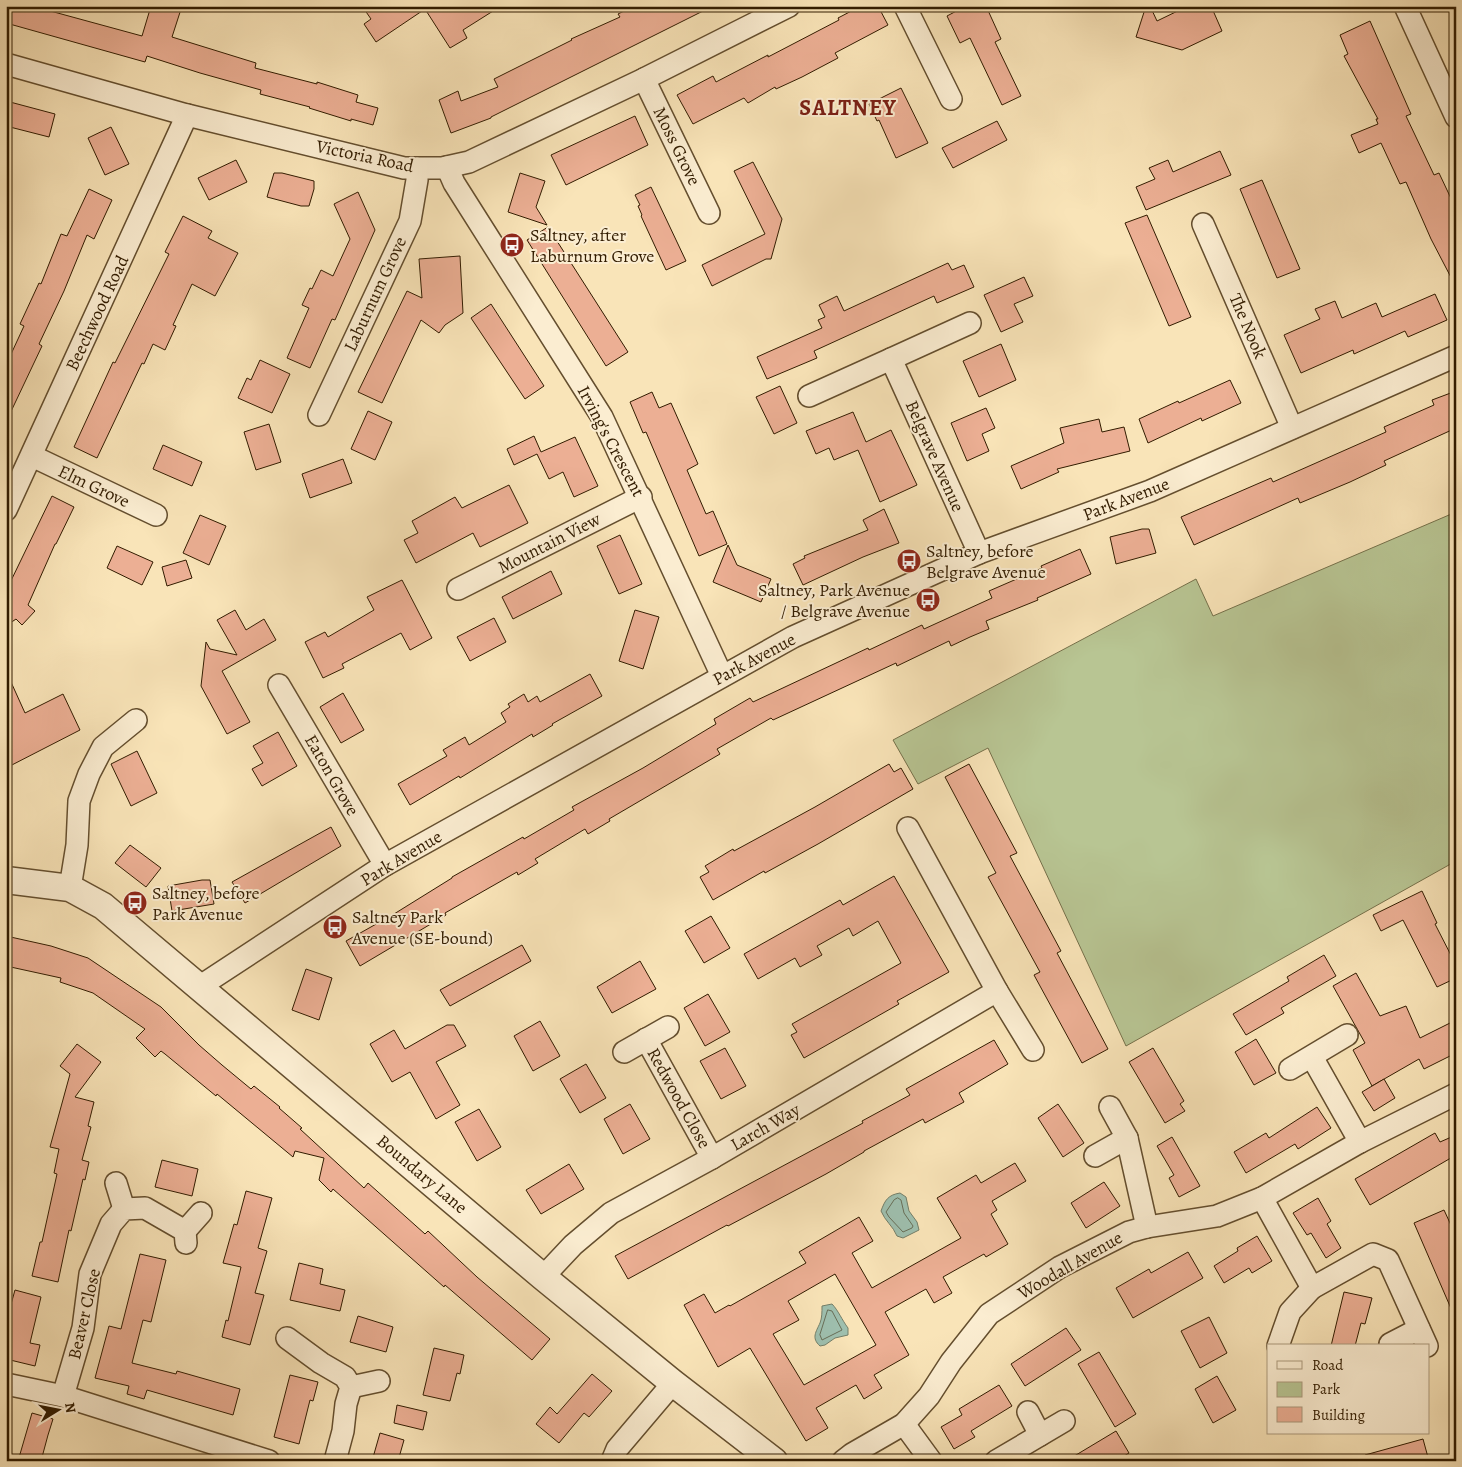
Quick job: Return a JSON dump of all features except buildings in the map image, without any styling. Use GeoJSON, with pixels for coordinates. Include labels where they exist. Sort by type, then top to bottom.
{"type":"FeatureCollection","features":[{"type":"Feature","properties":{"kind":"street","name":"Victoria Road"},"geometry":{"type":"LineString","coordinates":[[6,64],[187,115],[404,168],[447,167],[469,162],[644,79],[789,6]]}},
{"type":"Feature","properties":{"kind":"street"},"geometry":{"type":"LineString","coordinates":[[905,6],[950,99]]}},
{"type":"Feature","properties":{"kind":"street"},"geometry":{"type":"LineString","coordinates":[[1405,6],[1456,117]]}},
{"type":"Feature","properties":{"kind":"street","name":"Moss Grove"},"geometry":{"type":"LineString","coordinates":[[644,79],[709,213]]}},
{"type":"Feature","properties":{"kind":"street","name":"Beechwood Road"},"geometry":{"type":"LineString","coordinates":[[6,510],[187,115]]}},
{"type":"Feature","properties":{"kind":"street","name":"Irving's Crescent"},"geometry":{"type":"LineString","coordinates":[[447,167],[454,183],[602,416],[722,676]]}},
{"type":"Feature","properties":{"kind":"street","name":"Laburnum Grove"},"geometry":{"type":"LineString","coordinates":[[319,415],[410,221],[417,180],[417,168]]}},
{"type":"Feature","properties":{"kind":"street","name":"The Nook"},"geometry":{"type":"LineString","coordinates":[[1203,224],[1292,428]]}},
{"type":"Feature","properties":{"kind":"street"},"geometry":{"type":"LineString","coordinates":[[809,396],[970,323]]}},
{"type":"Feature","properties":{"kind":"street","name":"Park Avenue"},"geometry":{"type":"LineString","coordinates":[[199,987],[385,865],[793,637],[979,554],[1150,491],[1456,356]]}},
{"type":"Feature","properties":{"kind":"street","name":"Belgrave Avenue"},"geometry":{"type":"LineString","coordinates":[[891,359],[979,554]]}},
{"type":"Feature","properties":{"kind":"street","name":"Elm Grove"},"geometry":{"type":"LineString","coordinates":[[32,456],[156,515]]}},
{"type":"Feature","properties":{"kind":"street","name":"Mountain View"},"geometry":{"type":"LineString","coordinates":[[458,589],[640,497]]}},
{"type":"Feature","properties":{"kind":"street","name":"Eaton Grove"},"geometry":{"type":"LineString","coordinates":[[280,685],[385,865]]}},
{"type":"Feature","properties":{"kind":"street"},"geometry":{"type":"LineString","coordinates":[[70,888],[77,845],[79,801],[89,774],[103,747],[136,720]]}},
{"type":"Feature","properties":{"kind":"street"},"geometry":{"type":"LineString","coordinates":[[908,828],[998,991],[1033,1050]]}},
{"type":"Feature","properties":{"kind":"street","name":"Boundary Lane"},"geometry":{"type":"LineString","coordinates":[[6,880],[70,888],[103,906],[543,1277],[673,1383],[774,1461]]}},
{"type":"Feature","properties":{"kind":"street","name":"Larch Way"},"geometry":{"type":"LineString","coordinates":[[543,1277],[573,1245],[611,1213],[712,1158],[998,991]]}},
{"type":"Feature","properties":{"kind":"street","name":"Redwood Close"},"geometry":{"type":"LineString","coordinates":[[624,1052],[668,1027]]}},
{"type":"Feature","properties":{"kind":"street"},"geometry":{"type":"LineString","coordinates":[[1290,1069],[1347,1035]]}},
{"type":"Feature","properties":{"kind":"street","name":"Redwood Close"},"geometry":{"type":"LineString","coordinates":[[646,1039],[712,1158]]}},
{"type":"Feature","properties":{"kind":"street"},"geometry":{"type":"LineString","coordinates":[[1312,1057],[1360,1142]]}},
{"type":"Feature","properties":{"kind":"street","name":"Woodall Avenue"},"geometry":{"type":"LineString","coordinates":[[844,1461],[852,1454],[904,1424],[930,1396],[951,1362],[989,1314],[1060,1267],[1129,1232],[1148,1227],[1217,1216],[1262,1198],[1360,1142],[1456,1094]]}},
{"type":"Feature","properties":{"kind":"street"},"geometry":{"type":"LineString","coordinates":[[1110,1107],[1127,1138],[1148,1227]]}},
{"type":"Feature","properties":{"kind":"street"},"geometry":{"type":"LineString","coordinates":[[1095,1156],[1127,1138]]}},
{"type":"Feature","properties":{"kind":"street"},"geometry":{"type":"LineString","coordinates":[[116,1183],[124,1209],[145,1208],[185,1237],[201,1214]]}},
{"type":"Feature","properties":{"kind":"street"},"geometry":{"type":"LineString","coordinates":[[1262,1198],[1312,1288]]}},
{"type":"Feature","properties":{"kind":"street","name":"Beaver Close"},"geometry":{"type":"LineString","coordinates":[[63,1396],[83,1328],[90,1274],[111,1224],[124,1209]]}},
{"type":"Feature","properties":{"kind":"street"},"geometry":{"type":"LineString","coordinates":[[1279,1344],[1290,1312],[1312,1288],[1373,1254],[1388,1260],[1426,1344]]}},
{"type":"Feature","properties":{"kind":"street"},"geometry":{"type":"LineString","coordinates":[[288,1338],[321,1363],[345,1377],[351,1387],[335,1461]]}},
{"type":"Feature","properties":{"kind":"street"},"geometry":{"type":"LineString","coordinates":[[351,1387],[379,1382]]}},
{"type":"Feature","properties":{"kind":"street"},"geometry":{"type":"LineString","coordinates":[[612,1461],[617,1449],[673,1383]]}},
{"type":"Feature","properties":{"kind":"street"},"geometry":{"type":"LineString","coordinates":[[6,1384],[63,1396],[269,1461]]}},
{"type":"Feature","properties":{"kind":"street"},"geometry":{"type":"LineString","coordinates":[[1028,1412],[1040,1435]]}},
{"type":"Feature","properties":{"kind":"street"},"geometry":{"type":"LineString","coordinates":[[996,1461],[1064,1421]]}},
{"type":"Feature","properties":{"kind":"street"},"geometry":{"type":"LineString","coordinates":[[904,1424],[931,1461]]}},
{"type":"Feature","properties":{"kind":"green space"},"geometry":{"type":"Polygon","coordinates":[[[1456,512],[1456,861],[1126,1046],[988,748],[918,784],[893,740],[1196,579],[1213,616],[1456,512]]]}},
{"type":"Feature","properties":{"kind":"water"},"geometry":{"type":"Polygon","coordinates":[[[900,1193],[906,1197],[909,1211],[917,1222],[919,1230],[903,1238],[897,1236],[881,1211],[888,1199],[900,1193]]]}},
{"type":"Feature","properties":{"kind":"water"},"geometry":{"type":"Polygon","coordinates":[[[832,1304],[848,1328],[848,1335],[835,1338],[820,1346],[815,1335],[821,1319],[822,1306],[832,1304]]]}},
{"type":"Feature","properties":{"kind":"place","name":"Saltney, after Laburnum Grove"},"geometry":{"type":"Point","coordinates":[512,245]}},
{"type":"Feature","properties":{"kind":"place","name":"Saltney, before Belgrave Avenue"},"geometry":{"type":"Point","coordinates":[909,561]}},
{"type":"Feature","properties":{"kind":"place","name":"Saltney, Park Avenue / Belgrave Avenue"},"geometry":{"type":"Point","coordinates":[928,600]}},
{"type":"Feature","properties":{"kind":"place","name":"Saltney, before Park Avenue"},"geometry":{"type":"Point","coordinates":[135,903]}},
{"type":"Feature","properties":{"kind":"place","name":"Saltney Park Avenue (SE-bound)"},"geometry":{"type":"Point","coordinates":[335,927]}},
{"type":"Feature","properties":{"kind":"district","name":"SALTNEY"},"geometry":{"type":"Point","coordinates":[848,107]}}]}
